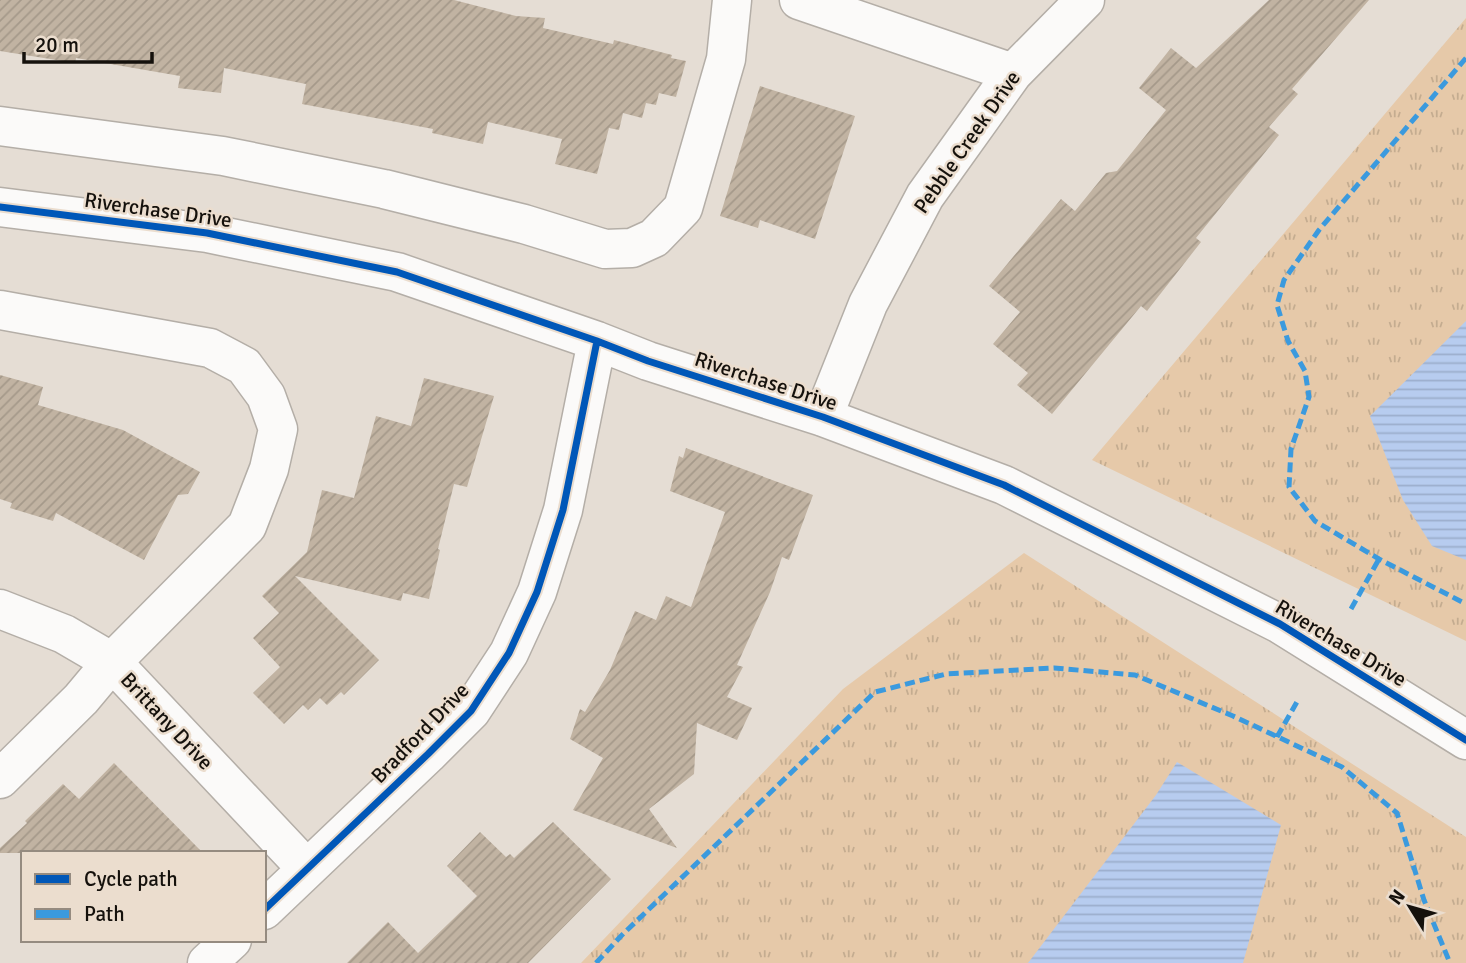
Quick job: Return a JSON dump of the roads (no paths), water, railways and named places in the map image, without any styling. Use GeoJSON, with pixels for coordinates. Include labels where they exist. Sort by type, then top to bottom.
{"type":"FeatureCollection","features":[{"type":"Feature","properties":{"kind":"street"},"geometry":{"type":"LineString","coordinates":[[0,126],[223,156],[384,189],[524,224],[606,249],[632,248],[654,238],[682,208],[726,59],[732,0]]}},
{"type":"Feature","properties":{"kind":"street"},"geometry":{"type":"LineString","coordinates":[[799,0],[1013,73]]}},
{"type":"Feature","properties":{"kind":"street","name":"Pebble Creek Drive"},"geometry":{"type":"LineString","coordinates":[[823,417],[868,304],[925,196],[1013,73],[1085,0]]}},
{"type":"Feature","properties":{"kind":"street","name":"Riverchase Drive"},"geometry":{"type":"LineString","coordinates":[[0,206],[207,233],[397,272],[648,361],[823,417],[1028,497],[1280,624],[1466,740]]}},
{"type":"Feature","properties":{"kind":"street"},"geometry":{"type":"LineString","coordinates":[[0,310],[210,348],[244,366],[266,396],[278,429],[269,470],[247,526],[0,779]]}},
{"type":"Feature","properties":{"kind":"street","name":"Bradford Drive"},"geometry":{"type":"LineString","coordinates":[[266,907],[471,711],[509,653],[537,592],[563,510],[597,341]]}},
{"type":"Feature","properties":{"kind":"street","name":"Brittany Drive"},"geometry":{"type":"LineString","coordinates":[[0,609],[64,634],[112,662],[307,869]]}},
{"type":"Feature","properties":{"kind":"street"},"geometry":{"type":"LineString","coordinates":[[208,963],[230,942]]}},
{"type":"Feature","properties":{"kind":"water"},"geometry":{"type":"Polygon","coordinates":[[[1466,321],[1466,560],[1432,546],[1403,500],[1370,416],[1466,321]]]}},
{"type":"Feature","properties":{"kind":"water"},"geometry":{"type":"Polygon","coordinates":[[[1177,762],[1281,825],[1243,963],[1028,963],[1156,795],[1177,762]]]}}]}
